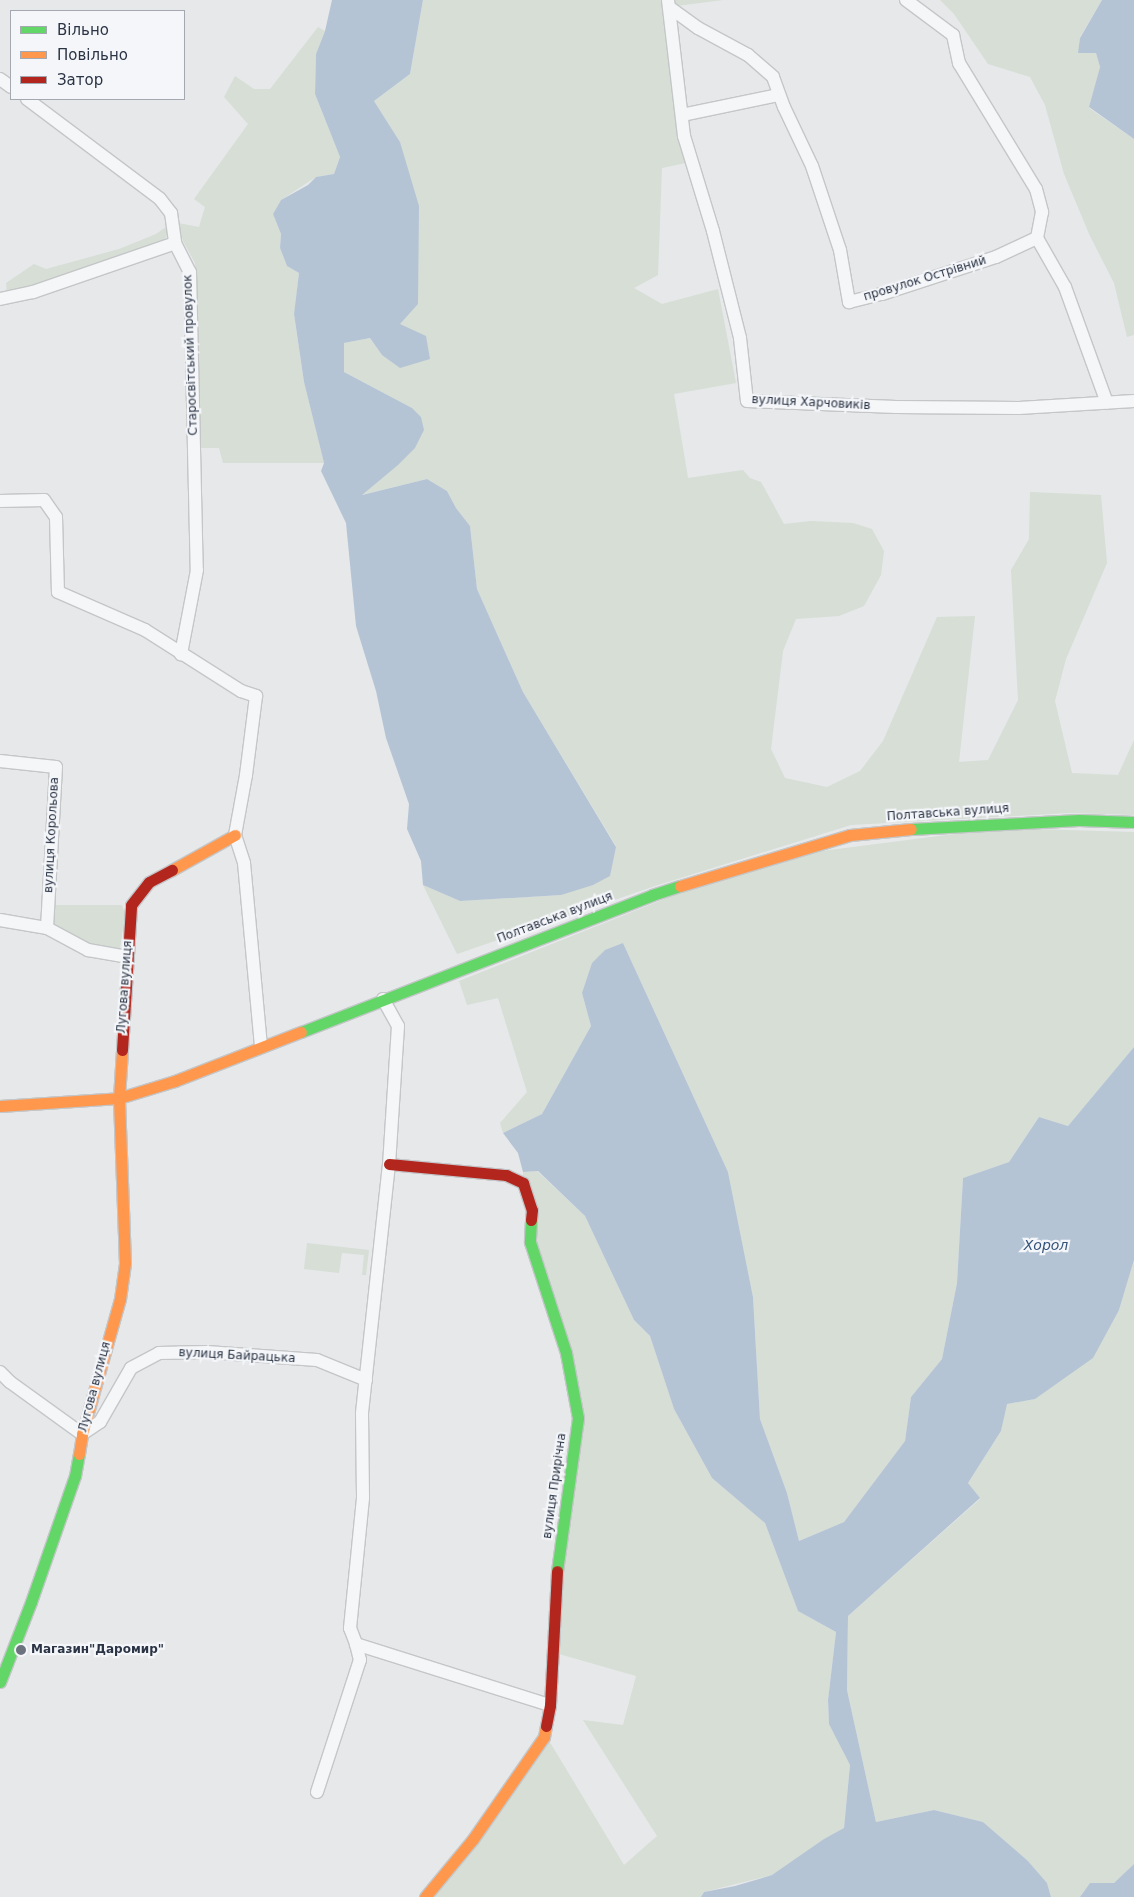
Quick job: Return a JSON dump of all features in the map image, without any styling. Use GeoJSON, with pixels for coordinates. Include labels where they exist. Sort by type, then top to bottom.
{"type":"FeatureCollection","features":[{"type":"Feature","properties":{"kind":"street"},"geometry":{"type":"LineString","coordinates":[[906,0],[953,35],[959,63],[1036,189],[1042,212],[1037,238],[1065,287],[1107,403]]}},
{"type":"Feature","properties":{"kind":"street"},"geometry":{"type":"LineString","coordinates":[[668,3],[698,28],[748,55],[773,77],[779,95],[682,115]]}},
{"type":"Feature","properties":{"kind":"street","name":"вулиця Харчовиків"},"geometry":{"type":"LineString","coordinates":[[668,3],[684,136],[713,231],[740,338],[747,401],[896,407],[1010,408],[1134,401]]}},
{"type":"Feature","properties":{"kind":"street","name":"провулок Острівний"},"geometry":{"type":"LineString","coordinates":[[779,95],[812,166],[840,250],[849,302],[882,294],[996,257],[1037,238]]}},
{"type":"Feature","properties":{"kind":"street","name":"Старосвітський провулок"},"geometry":{"type":"LineString","coordinates":[[28,100],[160,199],[171,213],[175,243],[190,272],[197,570],[181,654]]}},
{"type":"Feature","properties":{"kind":"street"},"geometry":{"type":"LineString","coordinates":[[0,299],[33,292],[175,243]]}},
{"type":"Feature","properties":{"kind":"street"},"geometry":{"type":"LineString","coordinates":[[0,501],[44,500],[56,516],[58,592],[144,630],[241,690],[256,696],[246,775],[235,835],[244,863],[261,1046]]}},
{"type":"Feature","properties":{"kind":"street","name":"вулиця Корольова"},"geometry":{"type":"LineString","coordinates":[[0,761],[56,768],[47,928]]}},
{"type":"Feature","properties":{"kind":"street","name":"Полтавська вулиця"},"geometry":{"type":"LineString","coordinates":[[0,1106],[119,1098],[175,1081],[652,895],[850,835],[951,825],[1079,820],[1134,822]]}},
{"type":"Feature","properties":{"kind":"street","name":"Лугова вулиця"},"geometry":{"type":"LineString","coordinates":[[0,1682],[31,1602],[75,1476],[82,1434],[120,1299],[126,1263],[119,1098],[131,905],[149,882],[235,835]]}},
{"type":"Feature","properties":{"kind":"street"},"geometry":{"type":"LineString","coordinates":[[0,920],[47,928],[88,950],[127,957]]}},
{"type":"Feature","properties":{"kind":"street"},"geometry":{"type":"LineString","coordinates":[[317,1792],[360,1660],[350,1628],[362,1498],[362,1414],[389,1164],[398,1026],[383,999]]}},
{"type":"Feature","properties":{"kind":"street","name":"вулиця Прирічна"},"geometry":{"type":"LineString","coordinates":[[389,1164],[506,1175],[523,1183],[532,1210],[530,1242],[566,1353],[578,1418],[568,1500],[557,1566],[550,1705],[544,1737],[473,1839],[425,1897]]}},
{"type":"Feature","properties":{"kind":"street","name":"вулиця Байрацька"},"geometry":{"type":"LineString","coordinates":[[82,1434],[100,1422],[132,1368],[159,1353],[207,1352],[317,1360],[366,1380]]}},
{"type":"Feature","properties":{"kind":"street"},"geometry":{"type":"LineString","coordinates":[[0,1372],[10,1382],[82,1434]]}},
{"type":"Feature","properties":{"kind":"street"},"geometry":{"type":"LineString","coordinates":[[356,1644],[550,1705]]}},
{"type":"Feature","properties":{"kind":"shaded area"},"geometry":{"type":"Polygon","coordinates":[[[423,0],[723,0],[669,7],[686,163],[662,168],[658,275],[634,288],[662,304],[718,289],[736,383],[674,394],[688,478],[743,470],[750,478],[761,482],[784,524],[811,521],[853,523],[872,529],[884,551],[881,575],[864,606],[839,616],[796,619],[783,651],[771,749],[785,778],[827,787],[860,771],[883,741],[937,617],[975,616],[959,762],[988,760],[1018,700],[1011,570],[1029,539],[1030,492],[1101,495],[1107,563],[1066,659],[1055,701],[1072,773],[1118,775],[1134,740],[1134,815],[1069,813],[851,825],[655,886],[457,954],[423,885],[460,901],[561,895],[616,846],[523,692],[477,589],[470,526],[456,508],[447,491],[427,479],[361,495],[368,488],[412,408],[344,372],[344,343],[370,338],[382,355],[400,324],[400,142],[374,101],[410,74],[423,0]]]}},
{"type":"Feature","properties":{"kind":"shaded area"},"geometry":{"type":"Polygon","coordinates":[[[940,0],[1102,0],[1080,37],[1079,53],[1096,53],[1100,67],[1089,108],[1134,139],[1134,335],[1127,337],[1114,283],[1090,236],[1064,174],[1045,105],[1030,77],[988,64],[954,14],[940,0]]]}},
{"type":"Feature","properties":{"kind":"shaded area"},"geometry":{"type":"Polygon","coordinates":[[[318,27],[325,31],[316,54],[315,94],[340,157],[334,174],[316,177],[281,200],[273,214],[281,234],[280,248],[287,266],[299,273],[294,315],[304,382],[324,463],[223,463],[219,448],[200,448],[195,263],[183,241],[179,227],[174,228],[162,242],[30,286],[7,292],[6,283],[34,264],[46,269],[119,249],[156,234],[173,222],[199,227],[205,207],[194,199],[248,124],[224,97],[235,76],[254,89],[270,89],[318,27]]]}},
{"type":"Feature","properties":{"kind":"shaded area"},"geometry":{"type":"Polygon","coordinates":[[[1001,828],[1134,832],[1134,1047],[1068,1126],[1039,1117],[1009,1162],[963,1178],[957,1283],[942,1359],[911,1397],[905,1441],[844,1522],[799,1541],[787,1493],[760,1419],[753,1297],[728,1172],[623,943],[582,993],[591,1026],[542,1114],[503,1133],[500,1123],[527,1092],[498,998],[467,1005],[459,981],[677,894],[814,852],[1001,828]]]}},
{"type":"Feature","properties":{"kind":"shaded area"},"geometry":{"type":"Polygon","coordinates":[[[48,905],[122,905],[125,914],[119,955],[47,928],[48,905]]]}},
{"type":"Feature","properties":{"kind":"shaded area"},"geometry":{"type":"Polygon","coordinates":[[[537,1171],[585,1216],[634,1320],[650,1336],[674,1409],[712,1478],[765,1523],[798,1611],[836,1632],[828,1700],[829,1723],[850,1765],[844,1828],[772,1875],[704,1892],[701,1897],[425,1897],[544,1737],[551,1744],[624,1865],[657,1836],[583,1720],[623,1725],[636,1676],[552,1652],[578,1418],[523,1183],[523,1172],[537,1171]]]}},
{"type":"Feature","properties":{"kind":"shaded area"},"geometry":{"type":"Polygon","coordinates":[[[307,1243],[369,1250],[366,1275],[362,1275],[364,1255],[342,1253],[339,1273],[304,1269],[307,1243]]]}},
{"type":"Feature","properties":{"kind":"shaded area"},"geometry":{"type":"Polygon","coordinates":[[[1134,1260],[1134,1864],[1114,1883],[1090,1883],[1080,1897],[1051,1897],[1047,1883],[1028,1861],[983,1822],[934,1810],[876,1822],[847,1690],[848,1616],[980,1499],[968,1483],[1001,1431],[1006,1404],[1035,1399],[1119,1310],[1134,1260]]]}},
{"type":"Feature","properties":{"kind":"water"},"geometry":{"type":"Polygon","coordinates":[[[332,0],[423,0],[410,74],[374,101],[400,142],[419,206],[418,304],[400,324],[426,336],[430,359],[400,368],[382,355],[370,338],[344,343],[344,372],[412,408],[421,417],[424,430],[415,448],[362,495],[427,479],[447,491],[456,508],[470,526],[477,589],[523,692],[616,847],[610,876],[593,885],[561,895],[460,901],[423,885],[421,861],[407,829],[409,804],[386,738],[376,691],[356,626],[346,523],[321,471],[324,463],[304,382],[294,314],[299,273],[287,266],[280,248],[281,234],[273,214],[281,200],[308,185],[316,177],[334,174],[340,157],[315,94],[316,54],[325,31],[332,0]]]}},
{"type":"Feature","properties":{"kind":"water"},"geometry":{"type":"Polygon","coordinates":[[[1102,0],[1134,0],[1134,139],[1089,107],[1100,67],[1096,53],[1078,53],[1080,38],[1102,0]]]}},
{"type":"Feature","properties":{"kind":"water","name":"Хорол"},"geometry":{"type":"Polygon","coordinates":[[[623,943],[728,1172],[753,1297],[760,1419],[787,1493],[799,1541],[844,1522],[905,1441],[911,1397],[942,1359],[957,1283],[963,1178],[1009,1162],[1039,1117],[1068,1126],[1134,1047],[1134,1260],[1119,1310],[1093,1358],[1035,1399],[1007,1404],[1001,1431],[968,1483],[980,1498],[848,1616],[847,1690],[876,1822],[934,1810],[983,1822],[1028,1861],[1047,1883],[1051,1897],[701,1897],[704,1892],[735,1886],[772,1875],[824,1839],[844,1828],[850,1765],[829,1724],[828,1700],[836,1632],[798,1611],[765,1523],[712,1478],[674,1409],[650,1336],[634,1320],[585,1216],[538,1171],[523,1172],[518,1153],[503,1133],[542,1114],[591,1026],[582,993],[592,963],[605,950],[623,943]]]}},
{"type":"Feature","properties":{"kind":"water"},"geometry":{"type":"Polygon","coordinates":[[[1134,1864],[1134,1897],[1080,1897],[1090,1883],[1114,1883],[1134,1864]]]}},
{"type":"Feature","properties":{"kind":"traffic: fast"},"geometry":{"type":"LineString","coordinates":[[911,829],[1079,820],[1134,822]]}},
{"type":"Feature","properties":{"kind":"traffic: fast"},"geometry":{"type":"LineString","coordinates":[[301,1032],[652,895],[680,886]]}},
{"type":"Feature","properties":{"kind":"traffic: fast"},"geometry":{"type":"LineString","coordinates":[[531,1220],[530,1242],[566,1353],[578,1418],[557,1571]]}},
{"type":"Feature","properties":{"kind":"traffic: fast"},"geometry":{"type":"LineString","coordinates":[[0,1682],[31,1602],[75,1476],[79,1454]]}},
{"type":"Feature","properties":{"kind":"traffic: slow"},"geometry":{"type":"LineString","coordinates":[[680,886],[850,835],[911,829]]}},
{"type":"Feature","properties":{"kind":"traffic: slow"},"geometry":{"type":"LineString","coordinates":[[172,870],[235,835]]}},
{"type":"Feature","properties":{"kind":"traffic: slow"},"geometry":{"type":"LineString","coordinates":[[0,1106],[119,1098],[175,1081],[301,1032]]}},
{"type":"Feature","properties":{"kind":"traffic: slow"},"geometry":{"type":"LineString","coordinates":[[79,1454],[82,1434],[120,1299],[125,1263],[119,1098],[122,1050]]}},
{"type":"Feature","properties":{"kind":"traffic: slow"},"geometry":{"type":"LineString","coordinates":[[425,1897],[473,1839],[544,1737],[546,1726]]}},
{"type":"Feature","properties":{"kind":"traffic: jam"},"geometry":{"type":"LineString","coordinates":[[122,1050],[131,905],[149,882],[172,870]]}},
{"type":"Feature","properties":{"kind":"traffic: jam"},"geometry":{"type":"LineString","coordinates":[[389,1164],[506,1175],[523,1183],[532,1210],[531,1220]]}},
{"type":"Feature","properties":{"kind":"traffic: jam"},"geometry":{"type":"LineString","coordinates":[[546,1726],[550,1705],[557,1571]]}},
{"type":"Feature","properties":{"kind":"place","name":"Магазин\"Даромир\""},"geometry":{"type":"Point","coordinates":[21,1650]}}]}
